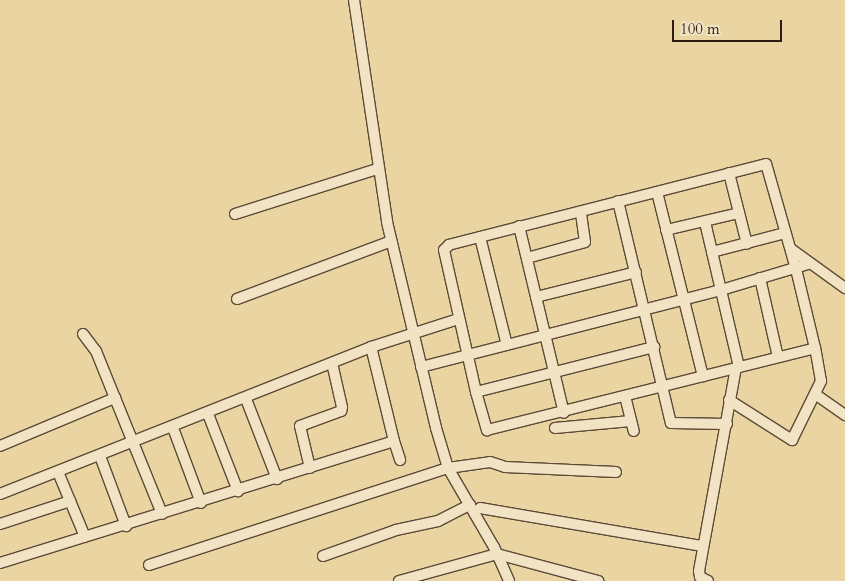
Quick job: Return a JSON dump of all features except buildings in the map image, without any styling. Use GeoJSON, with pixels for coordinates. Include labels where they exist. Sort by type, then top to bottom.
{"type":"FeatureCollection","features":[{"type":"Feature","properties":{"kind":"street"},"geometry":{"type":"LineString","coordinates":[[354,0],[377,169],[391,241],[412,333],[448,468],[475,506],[509,581]]}},
{"type":"Feature","properties":{"kind":"street"},"geometry":{"type":"LineString","coordinates":[[729,400],[792,440],[821,380],[814,348],[796,269],[768,165],[729,173],[581,212],[519,226],[448,245],[444,250],[458,319],[487,430],[564,413],[814,348]]}},
{"type":"Feature","properties":{"kind":"street"},"geometry":{"type":"LineString","coordinates":[[235,214],[377,169]]}},
{"type":"Feature","properties":{"kind":"street"},"geometry":{"type":"LineString","coordinates":[[729,173],[747,244]]}},
{"type":"Feature","properties":{"kind":"street"},"geometry":{"type":"LineString","coordinates":[[657,192],[703,376]]}},
{"type":"Feature","properties":{"kind":"street"},"geometry":{"type":"LineString","coordinates":[[618,201],[673,425],[727,424]]}},
{"type":"Feature","properties":{"kind":"street"},"geometry":{"type":"LineString","coordinates":[[526,258],[585,242],[581,212]]}},
{"type":"Feature","properties":{"kind":"street"},"geometry":{"type":"LineString","coordinates":[[666,230],[740,213]]}},
{"type":"Feature","properties":{"kind":"street"},"geometry":{"type":"LineString","coordinates":[[705,222],[738,367],[729,400],[727,424],[699,574],[708,581]]}},
{"type":"Feature","properties":{"kind":"street"},"geometry":{"type":"LineString","coordinates":[[519,226],[564,413]]}},
{"type":"Feature","properties":{"kind":"street"},"geometry":{"type":"LineString","coordinates":[[712,252],[785,233]]}},
{"type":"Feature","properties":{"kind":"street"},"geometry":{"type":"LineString","coordinates":[[480,237],[507,345]]}},
{"type":"Feature","properties":{"kind":"street"},"geometry":{"type":"LineString","coordinates":[[236,299],[391,241]]}},
{"type":"Feature","properties":{"kind":"street"},"geometry":{"type":"LineString","coordinates":[[790,248],[808,264],[845,288]]}},
{"type":"Feature","properties":{"kind":"street"},"geometry":{"type":"LineString","coordinates":[[421,366],[684,300],[808,264]]}},
{"type":"Feature","properties":{"kind":"street"},"geometry":{"type":"LineString","coordinates":[[536,297],[636,272]]}},
{"type":"Feature","properties":{"kind":"street"},"geometry":{"type":"LineString","coordinates":[[760,278],[778,357]]}},
{"type":"Feature","properties":{"kind":"street"},"geometry":{"type":"LineString","coordinates":[[0,494],[173,428],[371,347],[458,319]]}},
{"type":"Feature","properties":{"kind":"street"},"geometry":{"type":"LineString","coordinates":[[83,334],[96,351],[162,514]]}},
{"type":"Feature","properties":{"kind":"street"},"geometry":{"type":"LineString","coordinates":[[371,347],[400,460]]}},
{"type":"Feature","properties":{"kind":"street"},"geometry":{"type":"LineString","coordinates":[[476,392],[654,347]]}},
{"type":"Feature","properties":{"kind":"street"},"geometry":{"type":"LineString","coordinates":[[310,468],[300,426],[341,411],[342,407],[332,363]]}},
{"type":"Feature","properties":{"kind":"street"},"geometry":{"type":"LineString","coordinates":[[815,394],[845,415]]}},
{"type":"Feature","properties":{"kind":"street"},"geometry":{"type":"LineString","coordinates":[[555,428],[632,426],[625,396]]}},
{"type":"Feature","properties":{"kind":"street"},"geometry":{"type":"LineString","coordinates":[[0,446],[115,398]]}},
{"type":"Feature","properties":{"kind":"street"},"geometry":{"type":"LineString","coordinates":[[246,399],[277,479]]}},
{"type":"Feature","properties":{"kind":"street"},"geometry":{"type":"LineString","coordinates":[[208,414],[238,491]]}},
{"type":"Feature","properties":{"kind":"street"},"geometry":{"type":"LineString","coordinates":[[173,428],[201,503]]}},
{"type":"Feature","properties":{"kind":"street"},"geometry":{"type":"LineString","coordinates":[[0,563],[201,503],[394,441]]}},
{"type":"Feature","properties":{"kind":"street"},"geometry":{"type":"LineString","coordinates":[[100,456],[126,526]]}},
{"type":"Feature","properties":{"kind":"street"},"geometry":{"type":"LineString","coordinates":[[149,565],[287,523],[448,468],[490,462],[505,467],[616,472]]}},
{"type":"Feature","properties":{"kind":"street"},"geometry":{"type":"LineString","coordinates":[[58,472],[85,537]]}},
{"type":"Feature","properties":{"kind":"street"},"geometry":{"type":"LineString","coordinates":[[0,524],[70,501]]}},
{"type":"Feature","properties":{"kind":"street"},"geometry":{"type":"LineString","coordinates":[[322,556],[396,530],[438,521],[475,506],[703,546]]}},
{"type":"Feature","properties":{"kind":"street"},"geometry":{"type":"LineString","coordinates":[[399,581],[497,554],[598,581]]}}]}
